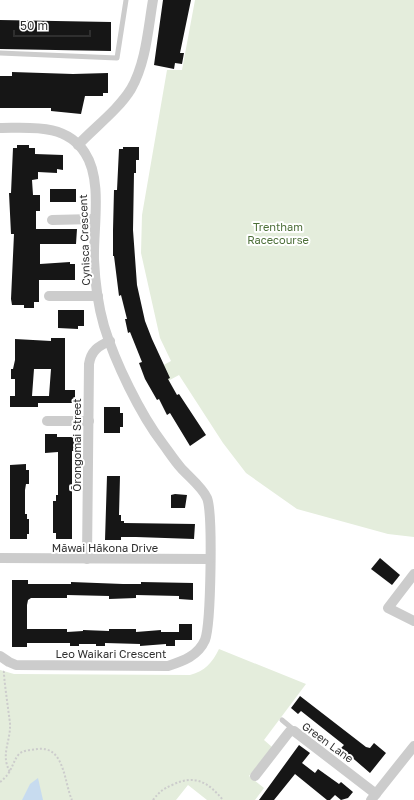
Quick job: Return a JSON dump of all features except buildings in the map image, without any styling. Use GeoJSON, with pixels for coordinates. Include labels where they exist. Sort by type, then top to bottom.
{"type":"FeatureCollection","features":[{"type":"Feature","properties":{"kind":"street"},"geometry":{"type":"LineString","coordinates":[[78,145],[123,100],[135,81],[143,57],[153,0]]}},
{"type":"Feature","properties":{"kind":"street","name":"Cynisca Crescent"},"geometry":{"type":"LineString","coordinates":[[0,128],[44,128],[60,133],[78,145],[87,157],[94,176],[94,260],[98,296],[110,342],[119,365],[155,434],[206,496],[209,511],[209,559]]}},
{"type":"Feature","properties":{"kind":"street"},"geometry":{"type":"LineString","coordinates":[[52,220],[94,219]]}},
{"type":"Feature","properties":{"kind":"street"},"geometry":{"type":"LineString","coordinates":[[49,296],[98,296]]}},
{"type":"Feature","properties":{"kind":"street","name":"Ōrongomai Street"},"geometry":{"type":"LineString","coordinates":[[87,559],[90,357],[96,348],[110,342]]}},
{"type":"Feature","properties":{"kind":"street"},"geometry":{"type":"LineString","coordinates":[[47,421],[88,422]]}},
{"type":"Feature","properties":{"kind":"street","name":"Māwai Hākona Drive"},"geometry":{"type":"LineString","coordinates":[[0,558],[209,559]]}},
{"type":"Feature","properties":{"kind":"street","name":"Leo Waikari Crescent"},"geometry":{"type":"LineString","coordinates":[[0,656],[16,665],[168,666],[184,661],[197,652],[204,640],[207,630],[209,559]]}},
{"type":"Feature","properties":{"kind":"street"},"geometry":{"type":"LineString","coordinates":[[414,574],[388,608],[414,621]]}},
{"type":"Feature","properties":{"kind":"street","name":"Green Lane"},"geometry":{"type":"LineString","coordinates":[[255,776],[286,736],[290,732],[294,731],[374,797]]}},
{"type":"Feature","properties":{"kind":"street"},"geometry":{"type":"LineString","coordinates":[[374,797],[414,746]]}},
{"type":"Feature","properties":{"kind":"lane"},"geometry":{"type":"LineString","coordinates":[[0,53],[118,58],[126,0]]}},
{"type":"Feature","properties":{"kind":"lane"},"geometry":{"type":"LineString","coordinates":[[282,720],[294,731]]}},
{"type":"Feature","properties":{"kind":"path"},"geometry":{"type":"LineString","coordinates":[[6,668],[3,674],[7,690],[10,729],[3,756],[4,763],[10,772]]}},
{"type":"Feature","properties":{"kind":"path"},"geometry":{"type":"LineString","coordinates":[[0,782],[10,772],[19,755],[23,751],[41,748],[52,752],[61,763],[72,800]]}},
{"type":"Feature","properties":{"kind":"path"},"geometry":{"type":"LineString","coordinates":[[153,800],[159,791],[185,779],[196,780],[203,783],[217,793],[223,800]]}},
{"type":"Feature","properties":{"kind":"green space","name":"Trentham Racecourse"},"geometry":{"type":"Polygon","coordinates":[[[195,0],[414,0],[414,537],[388,534],[297,509],[246,473],[223,443],[179,375],[168,381],[160,367],[171,361],[160,338],[141,253],[142,215],[167,70],[182,70],[195,0]]]}},
{"type":"Feature","properties":{"kind":"green space"},"geometry":{"type":"Polygon","coordinates":[[[219,649],[306,684],[264,740],[272,747],[249,776],[264,788],[255,800],[207,800],[188,785],[176,800],[0,800],[0,670],[14,674],[190,675],[208,666],[219,649]]]}},
{"type":"Feature","properties":{"kind":"water"},"geometry":{"type":"Polygon","coordinates":[[[38,778],[43,800],[22,800],[30,784],[38,778]]]}}]}
